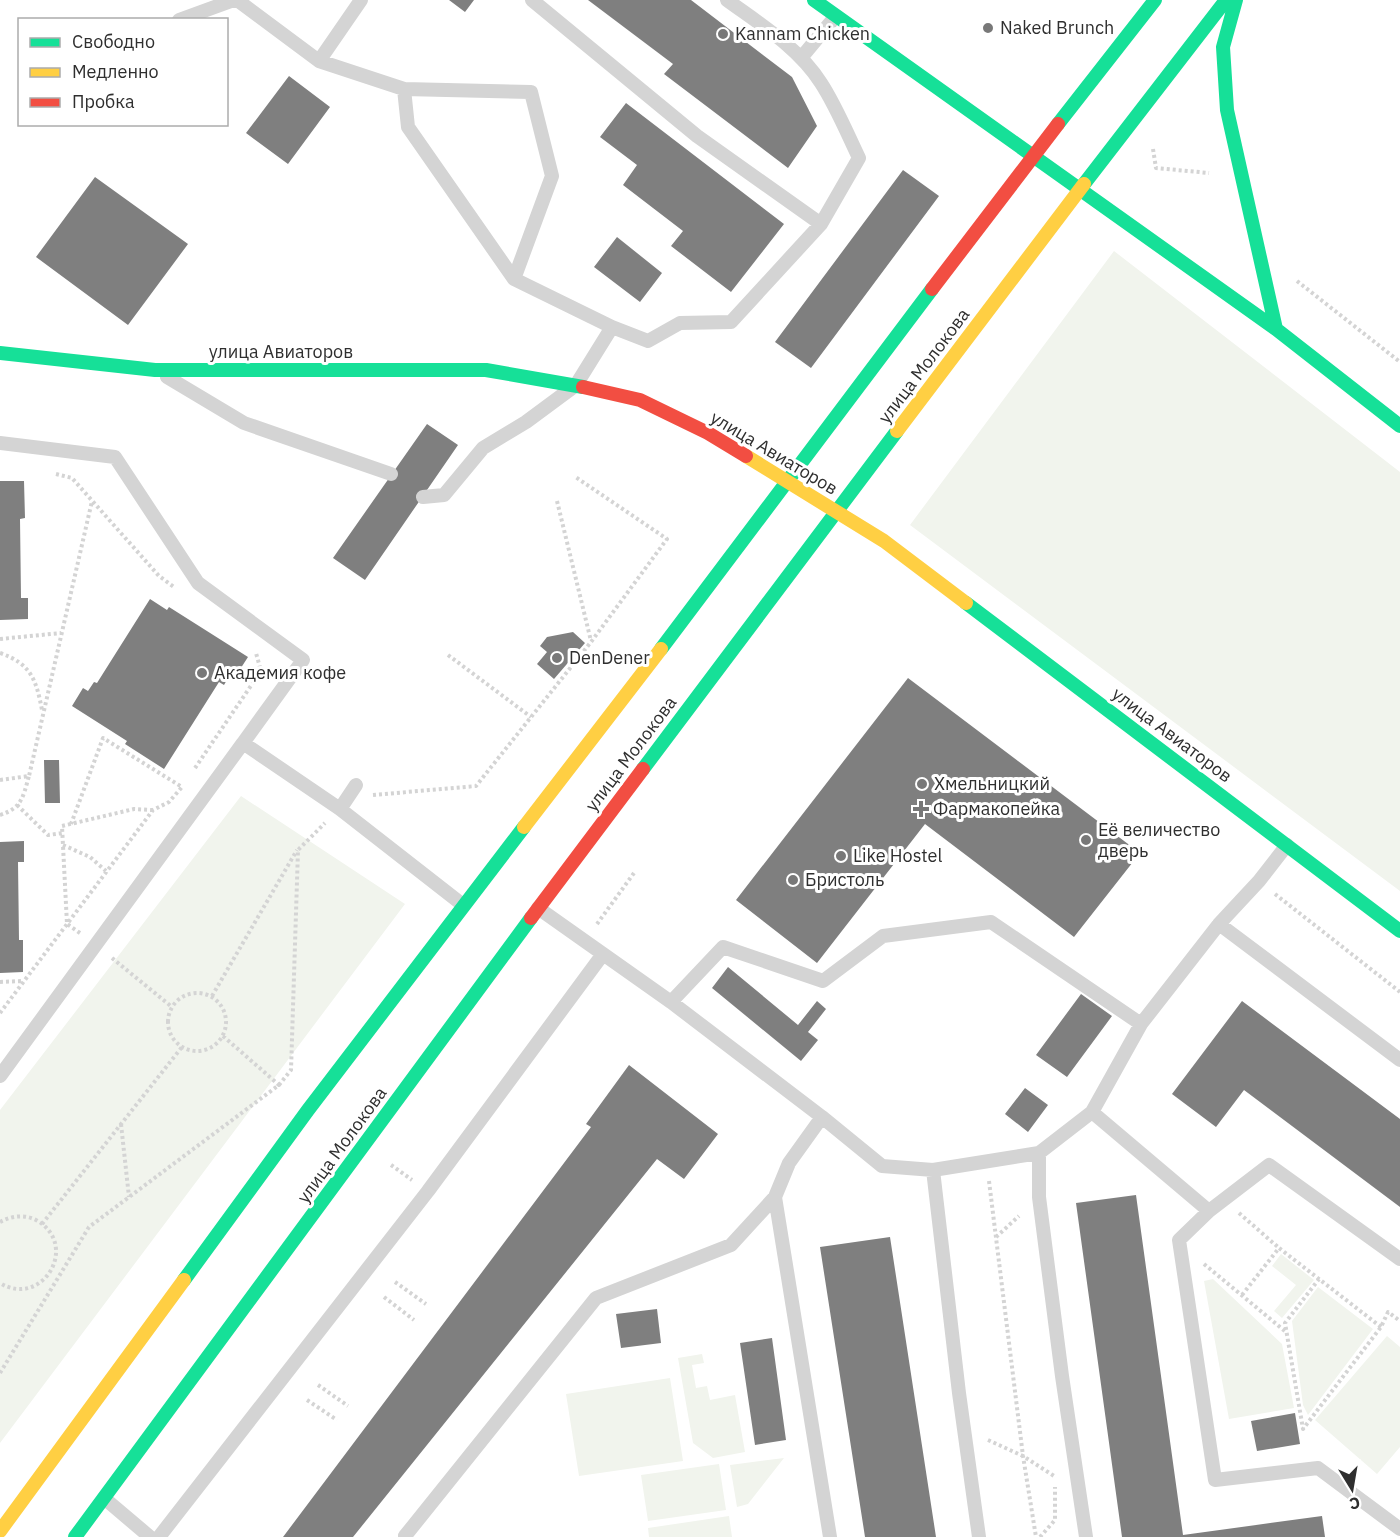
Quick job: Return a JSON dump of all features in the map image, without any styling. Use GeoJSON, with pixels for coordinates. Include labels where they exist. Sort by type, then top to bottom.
{"type":"FeatureCollection","features":[{"type":"Feature","properties":{"kind":"main road"},"geometry":{"type":"LineString","coordinates":[[814,0],[1276,329],[1400,426]]}},
{"type":"Feature","properties":{"kind":"main road"},"geometry":{"type":"LineString","coordinates":[[0,1531],[308,1110],[463,904],[720,573],[787,480],[1155,0]]}},
{"type":"Feature","properties":{"kind":"main road","name":"улица Молокова"},"geometry":{"type":"LineString","coordinates":[[75,1537],[538,908],[1128,125],[1226,0]]}},
{"type":"Feature","properties":{"kind":"main road"},"geometry":{"type":"LineString","coordinates":[[1236,0],[1223,47],[1227,110],[1276,329]]}},
{"type":"Feature","properties":{"kind":"main road","name":"улица Авиаторов"},"geometry":{"type":"LineString","coordinates":[[0,354],[155,370],[486,370],[576,385],[640,400],[708,433],[884,541],[1400,931]]}},
{"type":"Feature","properties":{"kind":"lane"},"geometry":{"type":"LineString","coordinates":[[185,18],[235,0],[319,61],[404,89],[531,92],[552,176],[514,279]]}},
{"type":"Feature","properties":{"kind":"lane"},"geometry":{"type":"LineString","coordinates":[[319,61],[361,0]]}},
{"type":"Feature","properties":{"kind":"lane"},"geometry":{"type":"LineString","coordinates":[[532,0],[697,136],[821,224]]}},
{"type":"Feature","properties":{"kind":"lane"},"geometry":{"type":"LineString","coordinates":[[404,89],[408,127],[514,279],[612,327],[648,341],[680,323],[731,322],[821,224],[859,158],[821,82],[801,58],[776,36],[727,0]]}},
{"type":"Feature","properties":{"kind":"lane"},"geometry":{"type":"LineString","coordinates":[[801,58],[835,17]]}},
{"type":"Feature","properties":{"kind":"lane"},"geometry":{"type":"LineString","coordinates":[[423,497],[444,495],[483,448],[526,422],[576,385],[612,327]]}},
{"type":"Feature","properties":{"kind":"lane"},"geometry":{"type":"LineString","coordinates":[[155,370],[244,423],[391,474]]}},
{"type":"Feature","properties":{"kind":"lane"},"geometry":{"type":"LineString","coordinates":[[0,443],[115,457],[198,583],[303,660],[0,1076]]}},
{"type":"Feature","properties":{"kind":"lane"},"geometry":{"type":"LineString","coordinates":[[243,743],[344,803],[463,904]]}},
{"type":"Feature","properties":{"kind":"lane"},"geometry":{"type":"LineString","coordinates":[[344,803],[356,785]]}},
{"type":"Feature","properties":{"kind":"lane"},"geometry":{"type":"LineString","coordinates":[[538,908],[672,1002],[882,1166],[933,1170],[1039,1153],[1092,1112],[1141,1024],[1219,924],[1259,881],[1287,844]]}},
{"type":"Feature","properties":{"kind":"lane"},"geometry":{"type":"LineString","coordinates":[[672,1002],[723,947],[823,981],[883,936],[991,922],[1141,1024]]}},
{"type":"Feature","properties":{"kind":"lane"},"geometry":{"type":"LineString","coordinates":[[1219,924],[1400,1060]]}},
{"type":"Feature","properties":{"kind":"lane"},"geometry":{"type":"LineString","coordinates":[[159,1537],[428,1191],[603,954]]}},
{"type":"Feature","properties":{"kind":"lane"},"geometry":{"type":"LineString","coordinates":[[1092,1112],[1209,1211]]}},
{"type":"Feature","properties":{"kind":"lane"},"geometry":{"type":"LineString","coordinates":[[406,1537],[596,1298],[731,1245],[775,1197],[789,1163],[822,1117]]}},
{"type":"Feature","properties":{"kind":"lane"},"geometry":{"type":"LineString","coordinates":[[1039,1153],[1041,1208],[1062,1376],[1086,1537]]}},
{"type":"Feature","properties":{"kind":"lane"},"geometry":{"type":"LineString","coordinates":[[1400,1259],[1269,1165],[1209,1211],[1179,1240],[1215,1480],[1317,1468],[1400,1529]]}},
{"type":"Feature","properties":{"kind":"lane"},"geometry":{"type":"LineString","coordinates":[[933,1170],[958,1381],[980,1537]]}},
{"type":"Feature","properties":{"kind":"lane"},"geometry":{"type":"LineString","coordinates":[[775,1197],[830,1537]]}},
{"type":"Feature","properties":{"kind":"lane"},"geometry":{"type":"LineString","coordinates":[[104,1498],[150,1537]]}},
{"type":"Feature","properties":{"kind":"path"},"geometry":{"type":"LineString","coordinates":[[1153,149],[1156,168],[1219,174]]}},
{"type":"Feature","properties":{"kind":"path"},"geometry":{"type":"LineString","coordinates":[[1291,277],[1400,362]]}},
{"type":"Feature","properties":{"kind":"path"},"geometry":{"type":"LineString","coordinates":[[52,472],[72,478],[159,576],[178,590]]}},
{"type":"Feature","properties":{"kind":"path"},"geometry":{"type":"LineString","coordinates":[[212,996],[298,850],[344,803],[476,786],[591,642],[667,539],[574,476]]}},
{"type":"Feature","properties":{"kind":"path"},"geometry":{"type":"LineString","coordinates":[[0,815],[11,811],[23,800],[92,500]]}},
{"type":"Feature","properties":{"kind":"path"},"geometry":{"type":"LineString","coordinates":[[557,501],[591,642]]}},
{"type":"Feature","properties":{"kind":"path"},"geometry":{"type":"LineString","coordinates":[[0,639],[61,633]]}},
{"type":"Feature","properties":{"kind":"path"},"geometry":{"type":"LineString","coordinates":[[0,1013],[153,810],[169,802],[182,787],[261,671],[253,644]]}},
{"type":"Feature","properties":{"kind":"path"},"geometry":{"type":"LineString","coordinates":[[0,653],[14,658],[29,669],[37,688],[43,714]]}},
{"type":"Feature","properties":{"kind":"path"},"geometry":{"type":"LineString","coordinates":[[448,655],[531,717]]}},
{"type":"Feature","properties":{"kind":"path"},"geometry":{"type":"LineString","coordinates":[[71,824],[103,738],[202,800]]}},
{"type":"Feature","properties":{"kind":"path"},"geometry":{"type":"LineString","coordinates":[[0,780],[28,776]]}},
{"type":"Feature","properties":{"kind":"path"},"geometry":{"type":"LineString","coordinates":[[17,805],[48,835],[63,833]]}},
{"type":"Feature","properties":{"kind":"path"},"geometry":{"type":"LineString","coordinates":[[153,810],[134,809],[62,826],[68,924],[172,1007]]}},
{"type":"Feature","properties":{"kind":"path"},"geometry":{"type":"LineString","coordinates":[[63,845],[90,857],[106,871]]}},
{"type":"Feature","properties":{"kind":"path"},"geometry":{"type":"LineString","coordinates":[[0,1373],[89,1227],[279,1085],[291,1070],[298,850]]}},
{"type":"Feature","properties":{"kind":"path"},"geometry":{"type":"LineString","coordinates":[[585,939],[634,873]]}},
{"type":"Feature","properties":{"kind":"path"},"geometry":{"type":"LineString","coordinates":[[1259,881],[1400,992]]}},
{"type":"Feature","properties":{"kind":"path"},"geometry":{"type":"LineString","coordinates":[[0,982],[24,981]]}},
{"type":"Feature","properties":{"kind":"path"},"geometry":{"type":"LineString","coordinates":[[193,993],[212,996],[220,1003],[224,1011],[226,1019],[223,1036],[217,1043],[202,1050],[182,1047],[174,1040],[170,1031],[168,1021],[172,1007],[183,996],[193,993]]}},
{"type":"Feature","properties":{"kind":"path"},"geometry":{"type":"LineString","coordinates":[[223,1036],[279,1085]]}},
{"type":"Feature","properties":{"kind":"path"},"geometry":{"type":"LineString","coordinates":[[42,1224],[182,1047]]}},
{"type":"Feature","properties":{"kind":"path"},"geometry":{"type":"LineString","coordinates":[[121,1124],[129,1197]]}},
{"type":"Feature","properties":{"kind":"path"},"geometry":{"type":"LineString","coordinates":[[986,1162],[1023,1456],[1038,1537]]}},
{"type":"Feature","properties":{"kind":"path"},"geometry":{"type":"LineString","coordinates":[[0,1222],[19,1216],[31,1218],[42,1224],[55,1242],[56,1253],[54,1265],[41,1282],[31,1287],[18,1289],[6,1287],[0,1283]]}},
{"type":"Feature","properties":{"kind":"path"},"geometry":{"type":"LineString","coordinates":[[1251,1224],[1381,1327]]}},
{"type":"Feature","properties":{"kind":"path"},"geometry":{"type":"LineString","coordinates":[[1242,1295],[1280,1248]]}},
{"type":"Feature","properties":{"kind":"path"},"geometry":{"type":"LineString","coordinates":[[1207,1267],[1287,1333]]}},
{"type":"Feature","properties":{"kind":"path"},"geometry":{"type":"LineString","coordinates":[[1318,1279],[1285,1323],[1303,1429],[1381,1327],[1388,1312],[1400,1321]]}},
{"type":"Feature","properties":{"kind":"path"},"geometry":{"type":"LineString","coordinates":[[395,1282],[426,1304]]}},
{"type":"Feature","properties":{"kind":"path"},"geometry":{"type":"LineString","coordinates":[[384,1297],[414,1320]]}},
{"type":"Feature","properties":{"kind":"path"},"geometry":{"type":"LineString","coordinates":[[318,1385],[348,1407]]}},
{"type":"Feature","properties":{"kind":"path"},"geometry":{"type":"LineString","coordinates":[[307,1400],[337,1420]]}},
{"type":"Feature","properties":{"kind":"path"},"geometry":{"type":"LineString","coordinates":[[984,1438],[1023,1456],[1054,1476],[1055,1520],[1038,1537]]}},
{"type":"Feature","properties":{"kind":"shaded area"},"geometry":{"type":"Polygon","coordinates":[[[1114,251],[1400,472],[1400,891],[910,525],[1114,251]]]}},
{"type":"Feature","properties":{"kind":"shaded area"},"geometry":{"type":"Polygon","coordinates":[[[241,796],[405,904],[0,1443],[0,1110],[241,796]]]}},
{"type":"Feature","properties":{"kind":"shaded area"},"geometry":{"type":"Polygon","coordinates":[[[1281,1254],[1314,1280],[1282,1318],[1274,1311],[1296,1285],[1272,1266],[1281,1254]]]}},
{"type":"Feature","properties":{"kind":"shaded area"},"geometry":{"type":"Polygon","coordinates":[[[1213,1279],[1282,1344],[1294,1408],[1229,1419],[1204,1281],[1213,1279]]]}},
{"type":"Feature","properties":{"kind":"shaded area"},"geometry":{"type":"Polygon","coordinates":[[[1318,1287],[1373,1329],[1308,1415],[1303,1405],[1292,1321],[1318,1287]]]}},
{"type":"Feature","properties":{"kind":"shaded area"},"geometry":{"type":"Polygon","coordinates":[[[1387,1336],[1400,1347],[1400,1447],[1377,1474],[1315,1420],[1387,1336]]]}},
{"type":"Feature","properties":{"kind":"shaded area"},"geometry":{"type":"Polygon","coordinates":[[[702,1354],[704,1363],[692,1365],[696,1388],[707,1386],[710,1400],[735,1395],[745,1452],[713,1458],[693,1443],[678,1358],[702,1354]]]}},
{"type":"Feature","properties":{"kind":"shaded area"},"geometry":{"type":"Polygon","coordinates":[[[670,1378],[683,1461],[579,1476],[566,1394],[670,1378]]]}},
{"type":"Feature","properties":{"kind":"shaded area"},"geometry":{"type":"Polygon","coordinates":[[[784,1458],[748,1504],[737,1507],[730,1465],[784,1458]]]}},
{"type":"Feature","properties":{"kind":"shaded area"},"geometry":{"type":"Polygon","coordinates":[[[719,1464],[726,1510],[648,1521],[641,1475],[719,1464]]]}},
{"type":"Feature","properties":{"kind":"shaded area"},"geometry":{"type":"Polygon","coordinates":[[[729,1516],[732,1537],[649,1537],[648,1528],[729,1516]]]}},
{"type":"Feature","properties":{"kind":"building"},"geometry":{"type":"Polygon","coordinates":[[[449,0],[474,0],[465,12],[449,0]]]}},
{"type":"Feature","properties":{"kind":"building"},"geometry":{"type":"Polygon","coordinates":[[[588,0],[691,0],[792,77],[817,126],[788,168],[664,74],[673,64],[588,0]]]}},
{"type":"Feature","properties":{"kind":"building"},"geometry":{"type":"Polygon","coordinates":[[[289,76],[330,107],[288,164],[246,133],[289,76]]]}},
{"type":"Feature","properties":{"kind":"building"},"geometry":{"type":"Polygon","coordinates":[[[626,103],[784,224],[731,292],[671,246],[683,231],[623,185],[637,165],[600,137],[626,103]]]}},
{"type":"Feature","properties":{"kind":"building"},"geometry":{"type":"Polygon","coordinates":[[[903,170],[939,196],[811,368],[775,342],[903,170]]]}},
{"type":"Feature","properties":{"kind":"building"},"geometry":{"type":"Polygon","coordinates":[[[95,177],[188,244],[128,325],[36,257],[95,177]]]}},
{"type":"Feature","properties":{"kind":"building"},"geometry":{"type":"Polygon","coordinates":[[[617,237],[662,273],[640,302],[594,267],[617,237]]]}},
{"type":"Feature","properties":{"kind":"building"},"geometry":{"type":"Polygon","coordinates":[[[427,424],[458,445],[365,580],[333,558],[427,424]]]}},
{"type":"Feature","properties":{"kind":"building"},"geometry":{"type":"Polygon","coordinates":[[[0,481],[24,481],[25,518],[20,519],[21,598],[28,598],[28,619],[0,620],[0,481]]]}},
{"type":"Feature","properties":{"kind":"building"},"geometry":{"type":"Polygon","coordinates":[[[150,599],[167,610],[169,607],[248,657],[237,674],[232,671],[224,685],[219,682],[164,769],[125,744],[127,741],[72,706],[83,688],[88,691],[94,682],[97,683],[150,599]]]}},
{"type":"Feature","properties":{"kind":"building","name":"DenDener"},"geometry":{"type":"Polygon","coordinates":[[[573,632],[585,643],[554,679],[537,664],[547,652],[540,646],[547,637],[573,632]]]}},
{"type":"Feature","properties":{"kind":"building"},"geometry":{"type":"Polygon","coordinates":[[[908,678],[1140,853],[1074,937],[925,824],[817,963],[736,900],[908,678]]]}},
{"type":"Feature","properties":{"kind":"building"},"geometry":{"type":"Polygon","coordinates":[[[44,760],[59,760],[60,803],[45,803],[44,760]]]}},
{"type":"Feature","properties":{"kind":"building"},"geometry":{"type":"Polygon","coordinates":[[[24,841],[24,862],[18,862],[19,940],[23,940],[23,972],[0,973],[0,842],[24,841]]]}},
{"type":"Feature","properties":{"kind":"building"},"geometry":{"type":"Polygon","coordinates":[[[728,967],[798,1025],[817,1001],[826,1009],[808,1032],[818,1040],[801,1061],[712,988],[728,967]]]}},
{"type":"Feature","properties":{"kind":"building"},"geometry":{"type":"Polygon","coordinates":[[[1081,994],[1112,1016],[1067,1077],[1036,1055],[1081,994]]]}},
{"type":"Feature","properties":{"kind":"building"},"geometry":{"type":"Polygon","coordinates":[[[1242,1001],[1400,1119],[1400,1207],[1244,1090],[1216,1127],[1172,1094],[1242,1001]]]}},
{"type":"Feature","properties":{"kind":"building"},"geometry":{"type":"Polygon","coordinates":[[[629,1065],[718,1134],[684,1179],[657,1159],[353,1537],[283,1537],[591,1127],[586,1124],[629,1065]]]}},
{"type":"Feature","properties":{"kind":"building"},"geometry":{"type":"Polygon","coordinates":[[[1025,1088],[1048,1105],[1028,1132],[1005,1114],[1025,1088]]]}},
{"type":"Feature","properties":{"kind":"building"},"geometry":{"type":"Polygon","coordinates":[[[1136,1195],[1183,1535],[1322,1516],[1325,1537],[1122,1537],[1076,1203],[1136,1195]]]}},
{"type":"Feature","properties":{"kind":"building"},"geometry":{"type":"Polygon","coordinates":[[[890,1237],[936,1537],[865,1537],[820,1247],[890,1237]]]}},
{"type":"Feature","properties":{"kind":"building"},"geometry":{"type":"Polygon","coordinates":[[[657,1309],[661,1343],[621,1348],[616,1314],[657,1309]]]}},
{"type":"Feature","properties":{"kind":"building"},"geometry":{"type":"Polygon","coordinates":[[[772,1338],[786,1440],[755,1445],[740,1343],[772,1338]]]}},
{"type":"Feature","properties":{"kind":"building"},"geometry":{"type":"Polygon","coordinates":[[[1295,1413],[1300,1444],[1257,1451],[1251,1421],[1295,1413]]]}},
{"type":"Feature","properties":{"kind":"traffic: fast"},"geometry":{"type":"LineString","coordinates":[[814,0],[1276,329],[1400,426]]}},
{"type":"Feature","properties":{"kind":"traffic: fast"},"geometry":{"type":"LineString","coordinates":[[1058,124],[1155,0]]}},
{"type":"Feature","properties":{"kind":"traffic: fast"},"geometry":{"type":"LineString","coordinates":[[1084,184],[1226,0]]}},
{"type":"Feature","properties":{"kind":"traffic: fast"},"geometry":{"type":"LineString","coordinates":[[1236,0],[1223,47],[1227,110],[1276,329]]}},
{"type":"Feature","properties":{"kind":"traffic: fast"},"geometry":{"type":"LineString","coordinates":[[661,649],[932,289]]}},
{"type":"Feature","properties":{"kind":"traffic: fast"},"geometry":{"type":"LineString","coordinates":[[0,353],[155,370],[486,370],[583,387]]}},
{"type":"Feature","properties":{"kind":"traffic: fast"},"geometry":{"type":"LineString","coordinates":[[643,769],[897,431]]}},
{"type":"Feature","properties":{"kind":"traffic: fast"},"geometry":{"type":"LineString","coordinates":[[966,603],[1400,931]]}},
{"type":"Feature","properties":{"kind":"traffic: fast"},"geometry":{"type":"LineString","coordinates":[[184,1280],[308,1110],[524,827]]}},
{"type":"Feature","properties":{"kind":"traffic: fast"},"geometry":{"type":"LineString","coordinates":[[75,1537],[531,918]]}},
{"type":"Feature","properties":{"kind":"traffic: slow"},"geometry":{"type":"LineString","coordinates":[[897,431],[1084,184]]}},
{"type":"Feature","properties":{"kind":"traffic: slow"},"geometry":{"type":"LineString","coordinates":[[746,456],[884,541],[966,603]]}},
{"type":"Feature","properties":{"kind":"traffic: slow"},"geometry":{"type":"LineString","coordinates":[[524,827],[661,649]]}},
{"type":"Feature","properties":{"kind":"traffic: slow"},"geometry":{"type":"LineString","coordinates":[[0,1531],[184,1280]]}},
{"type":"Feature","properties":{"kind":"traffic: jam"},"geometry":{"type":"LineString","coordinates":[[932,289],[1058,124]]}},
{"type":"Feature","properties":{"kind":"traffic: jam"},"geometry":{"type":"LineString","coordinates":[[583,387],[640,400],[708,433],[746,456]]}},
{"type":"Feature","properties":{"kind":"traffic: jam"},"geometry":{"type":"LineString","coordinates":[[531,918],[643,769]]}},
{"type":"Feature","properties":{"kind":"place","name":"Naked Brunch"},"geometry":{"type":"Point","coordinates":[988,28]}},
{"type":"Feature","properties":{"kind":"place","name":"Kannam Chicken"},"geometry":{"type":"Point","coordinates":[723,34]}},
{"type":"Feature","properties":{"kind":"place","name":"DenDener"},"geometry":{"type":"Point","coordinates":[557,658]}},
{"type":"Feature","properties":{"kind":"place","name":"Академия кофе"},"geometry":{"type":"Point","coordinates":[202,673]}},
{"type":"Feature","properties":{"kind":"place","name":"Хмельницкий"},"geometry":{"type":"Point","coordinates":[922,784]}},
{"type":"Feature","properties":{"kind":"place","name":"Фармакопейка"},"geometry":{"type":"Point","coordinates":[921,809]}},
{"type":"Feature","properties":{"kind":"place","name":"Её величество дверь"},"geometry":{"type":"Point","coordinates":[1086,840]}},
{"type":"Feature","properties":{"kind":"place","name":"Like Hostel"},"geometry":{"type":"Point","coordinates":[841,856]}},
{"type":"Feature","properties":{"kind":"place","name":"Бристоль"},"geometry":{"type":"Point","coordinates":[793,880]}}]}
